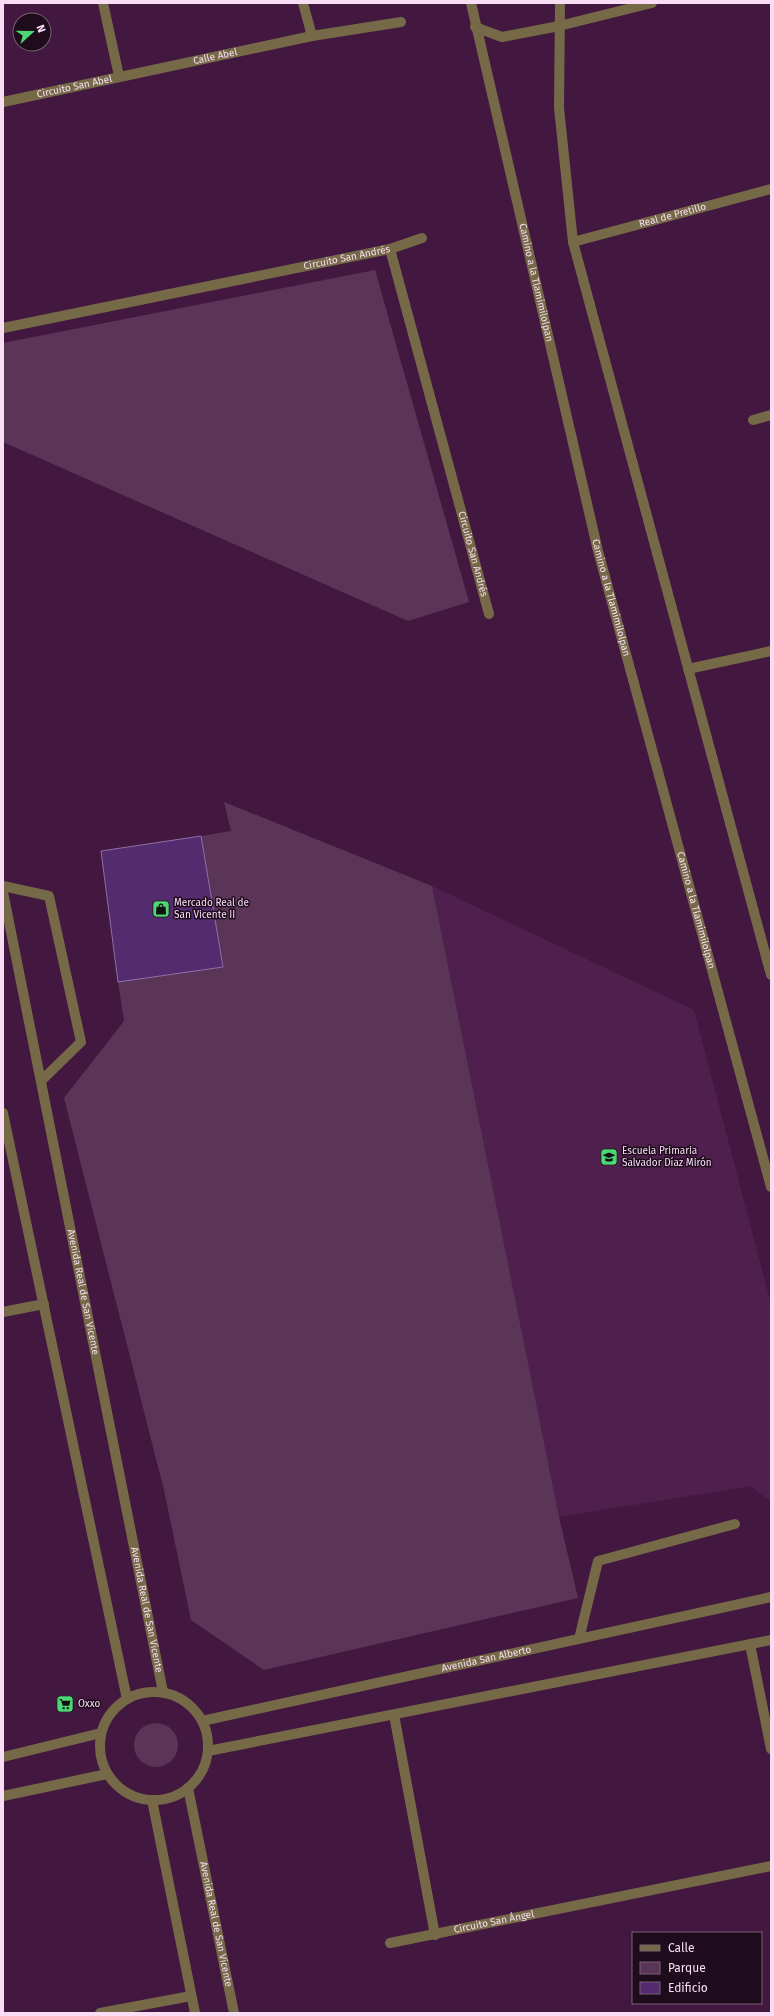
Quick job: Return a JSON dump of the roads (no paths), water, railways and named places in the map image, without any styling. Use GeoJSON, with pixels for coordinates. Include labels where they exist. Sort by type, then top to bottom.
{"type":"FeatureCollection","features":[{"type":"Feature","properties":{"kind":"street","name":"Circuito San Abel"},"geometry":{"type":"LineString","coordinates":[[3,102],[119,76],[103,3]]}},
{"type":"Feature","properties":{"kind":"street"},"geometry":{"type":"LineString","coordinates":[[303,3],[312,36]]}},
{"type":"Feature","properties":{"kind":"street","name":"Camino a la Tlamimilolpan"},"geometry":{"type":"LineString","coordinates":[[470,3],[598,552],[771,1187]]}},
{"type":"Feature","properties":{"kind":"street"},"geometry":{"type":"LineString","coordinates":[[560,3],[559,108],[573,242],[771,975]]}},
{"type":"Feature","properties":{"kind":"street"},"geometry":{"type":"LineString","coordinates":[[475,27],[502,37],[559,26],[652,3]]}},
{"type":"Feature","properties":{"kind":"street","name":"Calle Abel"},"geometry":{"type":"LineString","coordinates":[[119,76],[312,36],[401,22]]}},
{"type":"Feature","properties":{"kind":"street","name":"Real de Pretillo"},"geometry":{"type":"LineString","coordinates":[[573,242],[771,189]]}},
{"type":"Feature","properties":{"kind":"street"},"geometry":{"type":"LineString","coordinates":[[390,249],[422,238]]}},
{"type":"Feature","properties":{"kind":"street","name":"Circuito San Andrés"},"geometry":{"type":"LineString","coordinates":[[3,328],[390,249],[489,614]]}},
{"type":"Feature","properties":{"kind":"street"},"geometry":{"type":"LineString","coordinates":[[753,420],[771,415]]}},
{"type":"Feature","properties":{"kind":"street"},"geometry":{"type":"LineString","coordinates":[[688,669],[771,651]]}},
{"type":"Feature","properties":{"kind":"street"},"geometry":{"type":"LineString","coordinates":[[3,886],[49,896],[81,1042],[41,1081]]}},
{"type":"Feature","properties":{"kind":"street","name":"Avenida Real de San Vicente"},"geometry":{"type":"LineString","coordinates":[[3,892],[163,1692]]}},
{"type":"Feature","properties":{"kind":"street"},"geometry":{"type":"LineString","coordinates":[[3,1113],[127,1698]]}},
{"type":"Feature","properties":{"kind":"street"},"geometry":{"type":"LineString","coordinates":[[3,1312],[44,1304]]}},
{"type":"Feature","properties":{"kind":"street"},"geometry":{"type":"LineString","coordinates":[[579,1639],[598,1562],[735,1524]]}},
{"type":"Feature","properties":{"kind":"street","name":"Avenida San Alberto"},"geometry":{"type":"LineString","coordinates":[[202,1721],[771,1598]]}},
{"type":"Feature","properties":{"kind":"street"},"geometry":{"type":"LineString","coordinates":[[208,1751],[771,1640]]}},
{"type":"Feature","properties":{"kind":"street"},"geometry":{"type":"LineString","coordinates":[[750,1644],[771,1749]]}},
{"type":"Feature","properties":{"kind":"street"},"geometry":{"type":"LineString","coordinates":[[163,1692],[179,1698],[192,1707],[202,1721],[207,1736],[208,1751],[198,1778],[188,1788],[171,1797],[152,1800],[139,1798],[126,1793],[107,1774],[99,1747],[101,1733],[106,1720],[115,1708],[127,1698],[145,1693],[163,1692]]}},
{"type":"Feature","properties":{"kind":"street"},"geometry":{"type":"LineString","coordinates":[[394,1715],[435,1934]]}},
{"type":"Feature","properties":{"kind":"street"},"geometry":{"type":"LineString","coordinates":[[3,1756],[101,1733]]}},
{"type":"Feature","properties":{"kind":"street"},"geometry":{"type":"LineString","coordinates":[[3,1796],[107,1774]]}},
{"type":"Feature","properties":{"kind":"street","name":"Avenida Real de San Vicente"},"geometry":{"type":"LineString","coordinates":[[188,1788],[234,2013]]}},
{"type":"Feature","properties":{"kind":"street"},"geometry":{"type":"LineString","coordinates":[[152,1800],[195,2013]]}},
{"type":"Feature","properties":{"kind":"street","name":"Circuito San Ángel"},"geometry":{"type":"LineString","coordinates":[[390,1943],[771,1866]]}},
{"type":"Feature","properties":{"kind":"street"},"geometry":{"type":"LineString","coordinates":[[100,2013],[191,1996]]}},
{"type":"Feature","properties":{"kind":"place","name":"Mercado Real de San Vicente II"},"geometry":{"type":"Point","coordinates":[161,909]}},
{"type":"Feature","properties":{"kind":"place","name":"Escuela Primaria Salvador Díaz Mirón"},"geometry":{"type":"Point","coordinates":[609,1157]}},
{"type":"Feature","properties":{"kind":"place","name":"Oxxo"},"geometry":{"type":"Point","coordinates":[65,1704]}}]}
